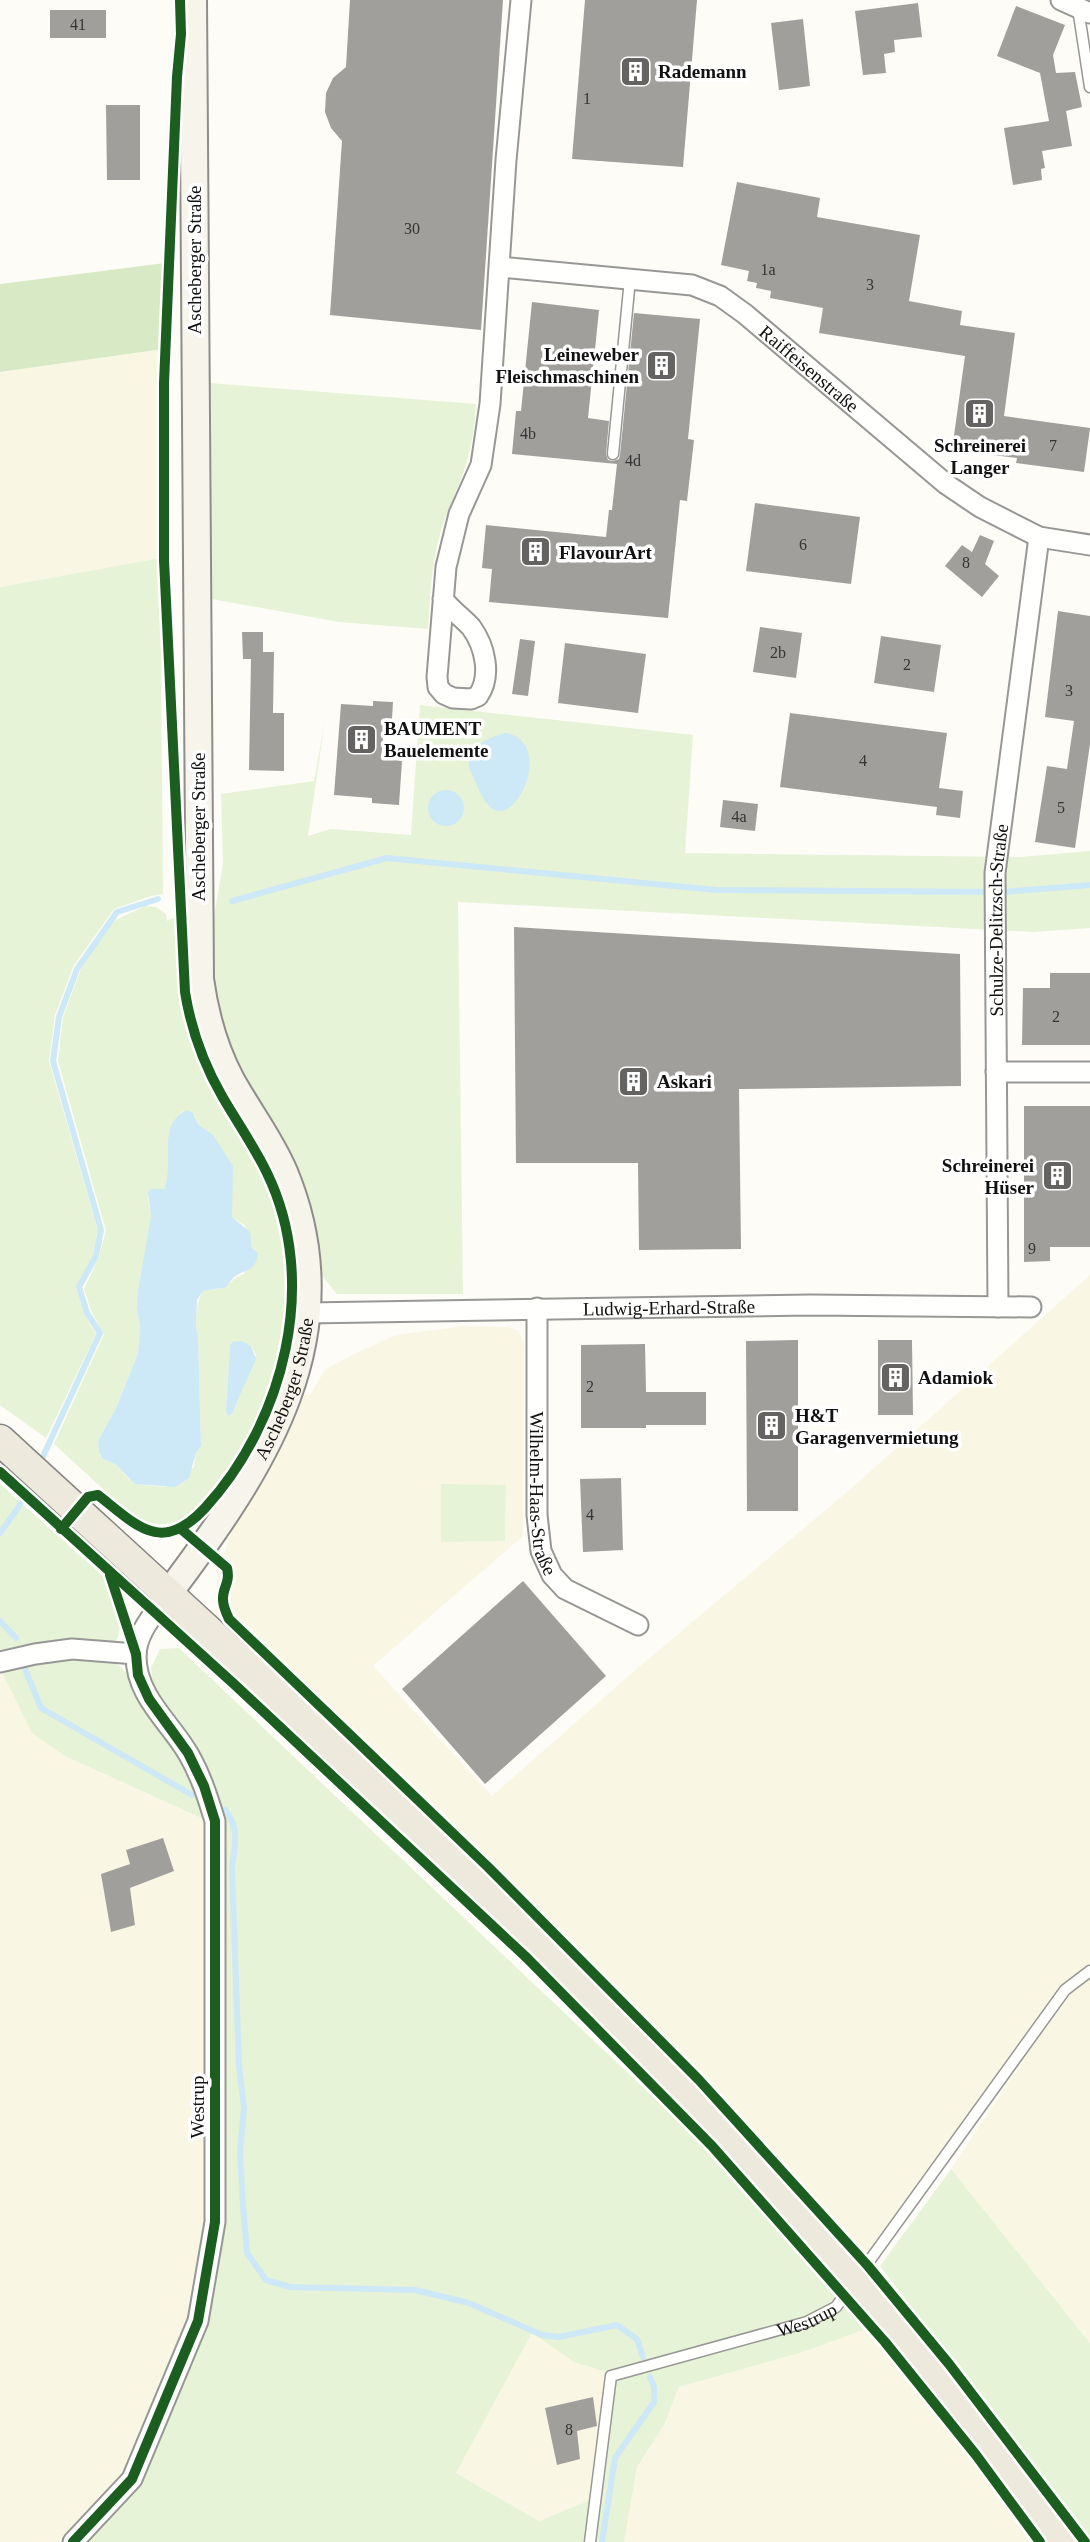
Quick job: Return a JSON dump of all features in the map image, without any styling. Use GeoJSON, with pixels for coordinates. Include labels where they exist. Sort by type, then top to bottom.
{"type":"FeatureCollection","features":[{"type":"Feature","properties":{"kind":"main road"},"geometry":{"type":"LineString","coordinates":[[0,1440],[328,1741],[527,1930],[722,2131],[856,2283],[987,2443],[1062,2542]]}},
{"type":"Feature","properties":{"kind":"street","name":"Ascheberger Straße"},"geometry":{"type":"LineString","coordinates":[[168,1594],[228,1511],[270,1440],[296,1372],[307,1313],[304,1247],[293,1196],[268,1140],[223,1064],[205,1012],[201,979],[193,0]]}},
{"type":"Feature","properties":{"kind":"street"},"geometry":{"type":"LineString","coordinates":[[443,599],[470,626],[482,647],[485,680],[478,696],[471,699],[453,698],[444,694],[438,687],[437,677],[443,599],[452,540],[459,514],[481,465],[485,444],[521,0]]}},
{"type":"Feature","properties":{"kind":"street","name":"Raiffeisenstraße"},"geometry":{"type":"LineString","coordinates":[[500,267],[692,285],[720,296],[745,314],[946,484],[980,507],[1039,537],[1090,545]]}},
{"type":"Feature","properties":{"kind":"street","name":"Schulze-Delitzsch-Straße"},"geometry":{"type":"LineString","coordinates":[[998,1307],[995,873],[1039,537]]}},
{"type":"Feature","properties":{"kind":"street"},"geometry":{"type":"LineString","coordinates":[[996,1072],[1090,1072]]}},
{"type":"Feature","properties":{"kind":"street","name":"Ludwig-Erhard-Straße"},"geometry":{"type":"LineString","coordinates":[[307,1313],[810,1305],[1031,1307]]}},
{"type":"Feature","properties":{"kind":"street","name":"Wilhelm-Haas-Straße"},"geometry":{"type":"LineString","coordinates":[[537,1308],[537,1514],[541,1551],[552,1575],[565,1588],[638,1625]]}},
{"type":"Feature","properties":{"kind":"street"},"geometry":{"type":"LineString","coordinates":[[0,1662],[35,1654],[72,1650],[136,1654],[142,1631],[168,1594]]}},
{"type":"Feature","properties":{"kind":"street","name":"Westrup"},"geometry":{"type":"LineString","coordinates":[[73,2542],[132,2479],[198,2321],[215,2222],[215,1821],[204,1786],[188,1753],[149,1699],[138,1675],[136,1654]]}},
{"type":"Feature","properties":{"kind":"lane"},"geometry":{"type":"LineString","coordinates":[[1076,7],[1090,87]]}},
{"type":"Feature","properties":{"kind":"lane"},"geometry":{"type":"LineString","coordinates":[[613,454],[630,279]]}},
{"type":"Feature","properties":{"kind":"lane","name":"Westrup"},"geometry":{"type":"LineString","coordinates":[[590,2542],[611,2376],[807,2322],[836,2307],[856,2283],[1065,1990],[1090,1971]]}},
{"type":"Feature","properties":{"kind":"shaded area"},"geometry":{"type":"Polygon","coordinates":[[[163,349],[160,558],[0,587],[0,372],[163,349]]]}},
{"type":"Feature","properties":{"kind":"shaded area"},"geometry":{"type":"Polygon","coordinates":[[[1090,1275],[1090,1967],[1063,1988],[860,2263],[586,1973],[216,1615],[217,1576],[237,1514],[298,1391],[310,1395],[325,1370],[396,1335],[463,1326],[509,1327],[519,1331],[524,1343],[523,1536],[373,1666],[492,1796],[633,1672],[847,1492],[1090,1275]]]}},
{"type":"Feature","properties":{"kind":"shaded area"},"geometry":{"type":"Polygon","coordinates":[[[0,1670],[65,1756],[210,1822],[208,2221],[191,2321],[126,2476],[59,2542],[0,2542],[0,1670]]]}},
{"type":"Feature","properties":{"kind":"shaded area"},"geometry":{"type":"Polygon","coordinates":[[[1090,1976],[1090,2343],[951,2169],[1069,1991],[1090,1976]]]}},
{"type":"Feature","properties":{"kind":"shaded area"},"geometry":{"type":"Polygon","coordinates":[[[866,2329],[967,2452],[1034,2542],[624,2542],[637,2467],[664,2425],[679,2387],[803,2352],[866,2329]]]}},
{"type":"Feature","properties":{"kind":"shaded area"},"geometry":{"type":"Polygon","coordinates":[[[532,2333],[574,2362],[612,2374],[595,2498],[539,2521],[456,2473],[532,2333]]]}},
{"type":"Feature","properties":{"kind":"green space"},"geometry":{"type":"Polygon","coordinates":[[[165,263],[163,349],[0,372],[0,284],[165,263]]]}},
{"type":"Feature","properties":{"kind":"green space"},"geometry":{"type":"Polygon","coordinates":[[[210,383],[476,404],[468,457],[436,549],[428,629],[339,622],[212,599],[210,383]]]}},
{"type":"Feature","properties":{"kind":"green space"},"geometry":{"type":"Polygon","coordinates":[[[160,558],[163,894],[114,909],[74,965],[55,1015],[49,1061],[98,1231],[93,1255],[76,1288],[84,1314],[96,1334],[46,1438],[0,1405],[0,587],[160,558]]]}},
{"type":"Feature","properties":{"kind":"green space"},"geometry":{"type":"Polygon","coordinates":[[[420,705],[693,735],[685,853],[1020,857],[1090,851],[1090,928],[1034,932],[458,902],[463,1294],[337,1294],[318,1271],[296,1173],[227,1041],[207,956],[223,864],[221,794],[314,781],[325,721],[308,836],[331,829],[411,835],[420,705]],[[519,738],[485,799],[487,805],[529,759],[519,738]]]}},
{"type":"Feature","properties":{"kind":"green space"},"geometry":{"type":"Polygon","coordinates":[[[145,906],[156,907],[166,914],[167,921],[179,915],[183,991],[195,1046],[207,1077],[254,1157],[271,1197],[282,1238],[286,1279],[284,1321],[277,1362],[264,1402],[246,1441],[224,1477],[198,1509],[167,1524],[138,1521],[54,1444],[104,1334],[91,1311],[84,1289],[99,1257],[106,1231],[58,1061],[63,1017],[81,969],[104,933],[116,920],[145,906]],[[183,1111],[171,1128],[169,1169],[164,1189],[154,1189],[148,1197],[151,1216],[137,1309],[140,1326],[138,1354],[116,1408],[98,1441],[103,1459],[115,1464],[129,1479],[144,1485],[166,1487],[194,1467],[196,1453],[201,1446],[196,1319],[201,1295],[203,1291],[220,1289],[244,1274],[255,1250],[245,1226],[232,1217],[231,1196],[208,1131],[198,1124],[195,1116],[183,1111]],[[230,1346],[226,1411],[256,1355],[251,1346],[230,1346]]]}},
{"type":"Feature","properties":{"kind":"green space"},"geometry":{"type":"Polygon","coordinates":[[[0,1484],[105,1578],[120,1627],[118,1637],[111,1647],[0,1657],[0,1484]]]}},
{"type":"Feature","properties":{"kind":"green space"},"geometry":{"type":"Polygon","coordinates":[[[441,1484],[506,1485],[505,1541],[441,1542],[441,1484]]]}},
{"type":"Feature","properties":{"kind":"green space"},"geometry":{"type":"Polygon","coordinates":[[[179,1648],[706,2147],[866,2329],[803,2352],[679,2387],[664,2425],[637,2467],[624,2542],[81,2542],[139,2480],[205,2322],[220,1822],[154,1694],[151,1668],[160,1649],[179,1648]],[[532,2333],[456,2473],[539,2521],[595,2498],[612,2374],[574,2362],[532,2333]]]}},
{"type":"Feature","properties":{"kind":"green space"},"geometry":{"type":"Polygon","coordinates":[[[76,1656],[114,1661],[132,1678],[183,1755],[210,1822],[65,1756],[32,1733],[1,1670],[76,1656]]]}},
{"type":"Feature","properties":{"kind":"green space"},"geometry":{"type":"Polygon","coordinates":[[[951,2169],[1090,2343],[1090,2538],[880,2266],[951,2169]]]}},
{"type":"Feature","properties":{"kind":"water"},"geometry":{"type":"Polygon","coordinates":[[[506,733],[521,740],[528,752],[529,767],[526,783],[519,797],[510,807],[499,811],[489,806],[484,799],[469,768],[469,760],[480,744],[506,733]]]}},
{"type":"Feature","properties":{"kind":"water"},"geometry":{"type":"Polygon","coordinates":[[[446,790],[458,796],[464,808],[458,820],[446,826],[434,820],[428,808],[434,796],[446,790]]]}},
{"type":"Feature","properties":{"kind":"water"},"geometry":{"type":"Polygon","coordinates":[[[187,1110],[193,1113],[198,1124],[213,1135],[233,1166],[232,1217],[250,1232],[252,1248],[258,1253],[255,1264],[234,1277],[227,1287],[203,1291],[197,1300],[201,1446],[196,1453],[189,1478],[175,1487],[135,1484],[115,1464],[103,1459],[98,1441],[116,1408],[138,1354],[138,1291],[151,1216],[148,1192],[151,1189],[164,1189],[169,1134],[178,1116],[187,1110]]]}},
{"type":"Feature","properties":{"kind":"water"},"geometry":{"type":"Polygon","coordinates":[[[242,1341],[251,1346],[256,1359],[232,1413],[228,1416],[226,1411],[230,1346],[232,1342],[242,1341]]]}},
{"type":"Feature","properties":{"kind":"building"},"geometry":{"type":"Polygon","coordinates":[[[350,0],[503,0],[481,330],[330,315],[342,141],[331,128],[325,112],[326,93],[333,78],[346,67],[350,0]]]}},
{"type":"Feature","properties":{"kind":"building","name":"Rademann"},"geometry":{"type":"Polygon","coordinates":[[[585,0],[697,0],[683,167],[572,159],[585,0]]]}},
{"type":"Feature","properties":{"kind":"building"},"geometry":{"type":"Polygon","coordinates":[[[918,3],[922,37],[894,40],[895,52],[884,54],[886,73],[863,75],[855,11],[918,3]]]}},
{"type":"Feature","properties":{"kind":"building"},"geometry":{"type":"Polygon","coordinates":[[[1016,6],[1065,25],[1053,55],[1056,73],[1075,72],[1082,107],[1066,111],[1072,146],[1042,151],[1045,168],[1041,169],[1042,180],[1013,185],[1004,128],[1049,121],[1040,73],[997,56],[1016,6]]]}},
{"type":"Feature","properties":{"kind":"building"},"geometry":{"type":"Polygon","coordinates":[[[50,10],[106,10],[106,38],[50,38],[50,10]]]}},
{"type":"Feature","properties":{"kind":"building"},"geometry":{"type":"Polygon","coordinates":[[[803,19],[810,86],[779,90],[771,23],[803,19]]]}},
{"type":"Feature","properties":{"kind":"building"},"geometry":{"type":"Polygon","coordinates":[[[106,105],[140,105],[140,180],[107,180],[106,105]]]}},
{"type":"Feature","properties":{"kind":"building"},"geometry":{"type":"Polygon","coordinates":[[[737,182],[820,198],[817,217],[920,235],[909,301],[962,311],[960,325],[1015,333],[1004,416],[1090,428],[1084,472],[1016,463],[1017,458],[952,450],[965,356],[819,333],[823,308],[770,298],[771,291],[756,288],[757,283],[747,281],[749,271],[721,265],[737,182]]]}},
{"type":"Feature","properties":{"kind":"building"},"geometry":{"type":"Polygon","coordinates":[[[532,302],[599,310],[588,418],[609,421],[606,454],[608,460],[613,461],[619,459],[620,455],[634,313],[700,319],[688,439],[694,440],[687,501],[680,500],[668,618],[489,602],[492,569],[482,568],[486,525],[606,537],[609,510],[612,510],[617,464],[512,454],[516,411],[521,411],[532,302]]]}},
{"type":"Feature","properties":{"kind":"building"},"geometry":{"type":"Polygon","coordinates":[[[755,503],[860,517],[851,584],[746,571],[755,503]]]}},
{"type":"Feature","properties":{"kind":"building"},"geometry":{"type":"Polygon","coordinates":[[[980,535],[994,541],[985,564],[999,576],[982,597],[945,566],[962,545],[972,552],[980,535]]]}},
{"type":"Feature","properties":{"kind":"building"},"geometry":{"type":"Polygon","coordinates":[[[1058,611],[1090,616],[1090,744],[1075,848],[1035,842],[1047,766],[1067,769],[1074,721],[1045,717],[1058,611]]]}},
{"type":"Feature","properties":{"kind":"building"},"geometry":{"type":"Polygon","coordinates":[[[760,627],[802,633],[796,678],[753,672],[760,627]]]}},
{"type":"Feature","properties":{"kind":"building"},"geometry":{"type":"Polygon","coordinates":[[[242,632],[263,632],[263,652],[274,652],[273,713],[284,713],[284,771],[249,770],[251,659],[243,659],[242,632]]]}},
{"type":"Feature","properties":{"kind":"building"},"geometry":{"type":"Polygon","coordinates":[[[881,636],[941,645],[934,692],[874,683],[881,636]]]}},
{"type":"Feature","properties":{"kind":"building"},"geometry":{"type":"Polygon","coordinates":[[[520,639],[535,641],[528,696],[512,694],[520,639]]]}},
{"type":"Feature","properties":{"kind":"building"},"geometry":{"type":"Polygon","coordinates":[[[565,643],[646,654],[638,713],[558,703],[565,643]]]}},
{"type":"Feature","properties":{"kind":"building","name":"BAUMENT Bauelemente"},"geometry":{"type":"Polygon","coordinates":[[[373,701],[393,702],[392,719],[385,718],[381,759],[402,761],[399,805],[372,803],[372,798],[334,795],[341,704],[373,706],[373,701]]]}},
{"type":"Feature","properties":{"kind":"building"},"geometry":{"type":"Polygon","coordinates":[[[790,713],[947,733],[939,788],[963,791],[960,818],[936,815],[937,807],[780,787],[790,713]]]}},
{"type":"Feature","properties":{"kind":"building"},"geometry":{"type":"Polygon","coordinates":[[[723,800],[758,804],[755,831],[720,827],[723,800]]]}},
{"type":"Feature","properties":{"kind":"building","name":"Askari"},"geometry":{"type":"Polygon","coordinates":[[[514,927],[960,954],[961,1086],[739,1089],[741,1249],[639,1250],[638,1163],[516,1163],[514,927]]]}},
{"type":"Feature","properties":{"kind":"building"},"geometry":{"type":"Polygon","coordinates":[[[1050,973],[1090,973],[1090,1045],[1022,1045],[1023,988],[1050,988],[1050,973]]]}},
{"type":"Feature","properties":{"kind":"building","name":"Schreinerei Hüser"},"geometry":{"type":"Polygon","coordinates":[[[1024,1106],[1090,1106],[1090,1247],[1050,1247],[1050,1261],[1024,1262],[1024,1106]]]}},
{"type":"Feature","properties":{"kind":"building","name":"H&T Garagenvermietung"},"geometry":{"type":"Polygon","coordinates":[[[798,1340],[798,1511],[747,1511],[746,1341],[798,1340]]]}},
{"type":"Feature","properties":{"kind":"building","name":"Adamiok"},"geometry":{"type":"Polygon","coordinates":[[[878,1340],[912,1340],[913,1415],[878,1415],[878,1340]]]}},
{"type":"Feature","properties":{"kind":"building"},"geometry":{"type":"Polygon","coordinates":[[[645,1344],[646,1392],[706,1392],[706,1425],[581,1428],[581,1345],[645,1344]]]}},
{"type":"Feature","properties":{"kind":"building"},"geometry":{"type":"Polygon","coordinates":[[[621,1478],[623,1550],[583,1552],[580,1479],[621,1478]]]}},
{"type":"Feature","properties":{"kind":"building"},"geometry":{"type":"Polygon","coordinates":[[[523,1581],[606,1676],[485,1784],[402,1689],[523,1581]]]}},
{"type":"Feature","properties":{"kind":"building"},"geometry":{"type":"Polygon","coordinates":[[[163,1838],[174,1871],[130,1888],[135,1925],[111,1932],[101,1874],[130,1864],[126,1850],[163,1838]]]}},
{"type":"Feature","properties":{"kind":"building"},"geometry":{"type":"Polygon","coordinates":[[[593,2397],[597,2426],[577,2431],[580,2459],[557,2465],[545,2408],[593,2397]]]}},
{"type":"Feature","properties":{"kind":"waterway"},"geometry":{"type":"LineString","coordinates":[[232,901],[387,858],[716,890],[1002,892],[1090,885]]}},
{"type":"Feature","properties":{"kind":"waterway"},"geometry":{"type":"LineString","coordinates":[[39,1465],[100,1333],[87,1313],[79,1287],[96,1256],[101,1230],[53,1061],[59,1017],[77,969],[117,912],[158,899]]}},
{"type":"Feature","properties":{"kind":"waterway"},"geometry":{"type":"LineString","coordinates":[[0,1533],[18,1508],[31,1481]]}},
{"type":"Feature","properties":{"kind":"waterway"},"geometry":{"type":"LineString","coordinates":[[0,1621],[16,1638]]}},
{"type":"Feature","properties":{"kind":"waterway"},"geometry":{"type":"LineString","coordinates":[[25,1669],[41,1708],[192,1795]]}},
{"type":"Feature","properties":{"kind":"waterway"},"geometry":{"type":"LineString","coordinates":[[225,1810],[235,1830],[232,1867],[239,2066],[244,2108],[240,2152],[247,2253],[266,2280],[290,2287],[415,2290],[469,2303],[542,2335],[559,2337],[617,2325],[637,2339],[643,2357]]}},
{"type":"Feature","properties":{"kind":"waterway"},"geometry":{"type":"LineString","coordinates":[[602,2542],[615,2458],[654,2402],[654,2387],[650,2377]]}},
{"type":"Feature","properties":{"kind":"cycle path"},"geometry":{"type":"LineString","coordinates":[[61,1529],[88,1497],[98,1495],[138,1525],[163,1533],[176,1530],[190,1522],[205,1508],[233,1473],[255,1435],[273,1393],[286,1349],[292,1304],[291,1259],[283,1215],[262,1163],[209,1071],[194,1032],[185,992],[164,560],[164,383],[181,34],[180,0]]}},
{"type":"Feature","properties":{"kind":"cycle path"},"geometry":{"type":"LineString","coordinates":[[0,1472],[234,1684],[527,1958],[712,2146],[885,2342],[976,2455],[1040,2542]]}},
{"type":"Feature","properties":{"kind":"cycle path"},"geometry":{"type":"LineString","coordinates":[[181,1529],[227,1568],[223,1601],[229,1619],[488,1867],[699,2080],[868,2266],[949,2364],[1085,2542]]}},
{"type":"Feature","properties":{"kind":"cycle path"},"geometry":{"type":"LineString","coordinates":[[73,2542],[132,2479],[198,2321],[215,2222],[215,1821],[204,1786],[188,1753],[149,1699],[138,1675],[136,1654],[110,1575]]}},
{"type":"Feature","properties":{"kind":"place","name":"Rademann"},"geometry":{"type":"Point","coordinates":[635,71]}},
{"type":"Feature","properties":{"kind":"place","name":"Leineweber Fleischmaschinen"},"geometry":{"type":"Point","coordinates":[662,365]}},
{"type":"Feature","properties":{"kind":"place","name":"Schreinerei Langer"},"geometry":{"type":"Point","coordinates":[980,414]}},
{"type":"Feature","properties":{"kind":"place","name":"FlavourArt"},"geometry":{"type":"Point","coordinates":[536,552]}},
{"type":"Feature","properties":{"kind":"place","name":"BAUMENT Bauelemente"},"geometry":{"type":"Point","coordinates":[361,739]}},
{"type":"Feature","properties":{"kind":"place","name":"Askari"},"geometry":{"type":"Point","coordinates":[634,1081]}},
{"type":"Feature","properties":{"kind":"place","name":"Schreinerei Hüser"},"geometry":{"type":"Point","coordinates":[1057,1176]}},
{"type":"Feature","properties":{"kind":"place","name":"Adamiok"},"geometry":{"type":"Point","coordinates":[895,1377]}},
{"type":"Feature","properties":{"kind":"place","name":"H&T Garagenvermietung"},"geometry":{"type":"Point","coordinates":[772,1426]}}]}
